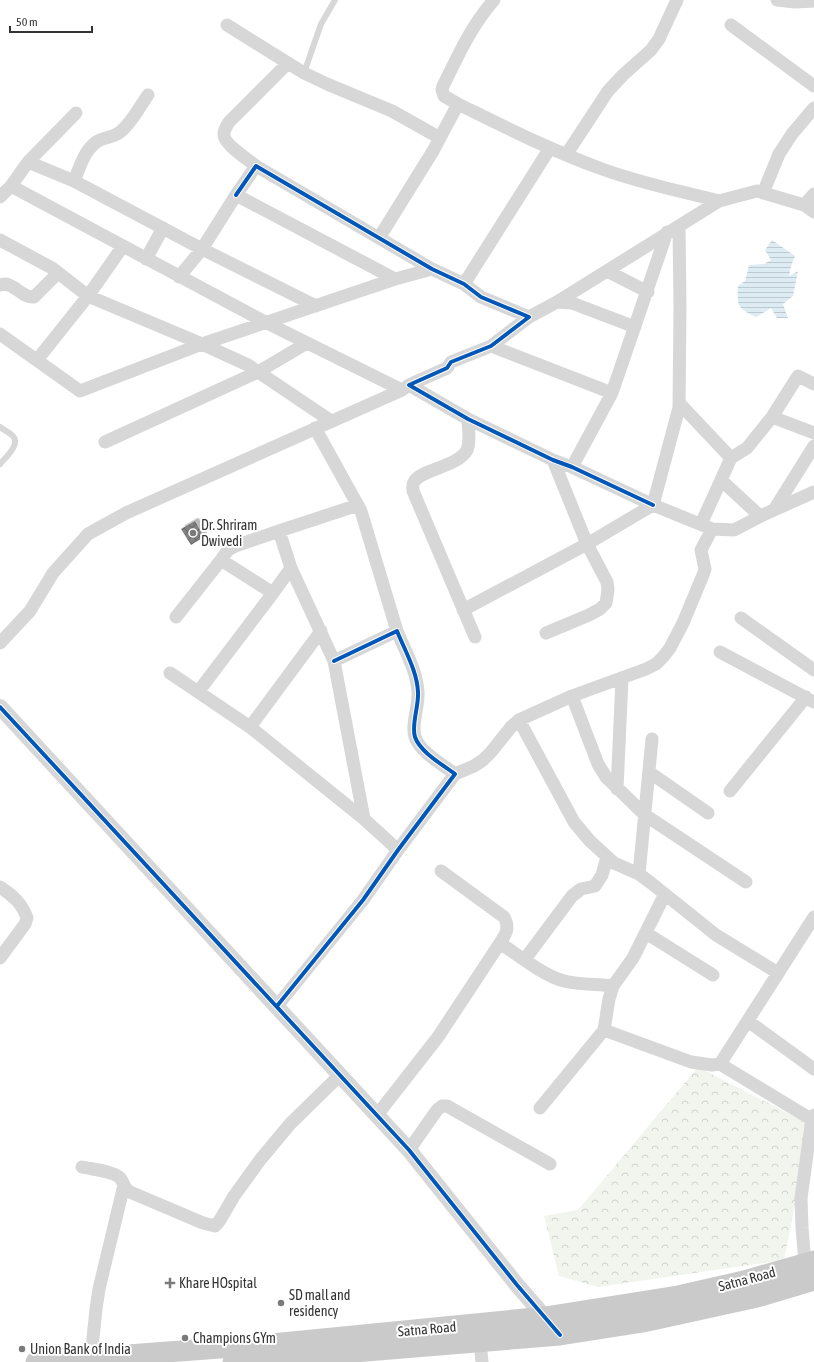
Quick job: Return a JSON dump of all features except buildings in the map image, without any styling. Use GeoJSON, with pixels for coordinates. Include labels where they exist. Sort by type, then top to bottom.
{"type":"FeatureCollection","features":[{"type":"Feature","properties":{"kind":"main road","name":"Satna Road"},"geometry":{"type":"LineString","coordinates":[[36,1362],[272,1344],[545,1318],[678,1296],[811,1268]]}},
{"type":"Feature","properties":{"kind":"main road"},"geometry":{"type":"LineString","coordinates":[[233,1362],[560,1335],[643,1322],[757,1297],[811,1268]]}},
{"type":"Feature","properties":{"kind":"street"},"geometry":{"type":"LineString","coordinates":[[494,0],[477,21],[468,36],[442,86],[444,96],[550,148],[603,170],[719,201]]}},
{"type":"Feature","properties":{"kind":"street"},"geometry":{"type":"LineString","coordinates":[[566,155],[608,91],[623,74],[651,50],[659,39],[677,0]]}},
{"type":"Feature","properties":{"kind":"street"},"geometry":{"type":"LineString","coordinates":[[777,0],[795,2],[814,1]]}},
{"type":"Feature","properties":{"kind":"street"},"geometry":{"type":"LineString","coordinates":[[731,25],[814,86]]}},
{"type":"Feature","properties":{"kind":"street"},"geometry":{"type":"LineString","coordinates":[[227,26],[304,73],[392,111],[440,138]]}},
{"type":"Feature","properties":{"kind":"street"},"geometry":{"type":"LineString","coordinates":[[288,63],[229,122],[224,135],[229,145],[256,166],[432,269],[464,284],[481,297],[529,317]]}},
{"type":"Feature","properties":{"kind":"street"},"geometry":{"type":"LineString","coordinates":[[74,181],[91,147],[102,140],[120,133],[148,95]]}},
{"type":"Feature","properties":{"kind":"street"},"geometry":{"type":"LineString","coordinates":[[379,238],[433,151],[458,104]]}},
{"type":"Feature","properties":{"kind":"street"},"geometry":{"type":"LineString","coordinates":[[763,193],[783,148],[792,134],[814,108]]}},
{"type":"Feature","properties":{"kind":"street"},"geometry":{"type":"LineString","coordinates":[[0,197],[11,186],[28,162],[76,113]]}},
{"type":"Feature","properties":{"kind":"street"},"geometry":{"type":"LineString","coordinates":[[464,284],[550,148]]}},
{"type":"Feature","properties":{"kind":"street"},"geometry":{"type":"LineString","coordinates":[[28,162],[74,181],[202,249],[316,306]]}},
{"type":"Feature","properties":{"kind":"street"},"geometry":{"type":"LineString","coordinates":[[179,277],[202,249],[236,194],[256,166]]}},
{"type":"Feature","properties":{"kind":"street"},"geometry":{"type":"LineString","coordinates":[[11,186],[179,277],[306,343],[406,387],[553,460],[572,467],[653,505],[707,526],[734,530],[760,516],[814,492]]}},
{"type":"Feature","properties":{"kind":"street"},"geometry":{"type":"LineString","coordinates":[[0,643],[30,611],[53,573],[88,534],[126,513],[448,368],[451,362],[491,346],[529,317],[557,302],[667,232],[719,201],[757,191],[809,209],[814,194]]}},
{"type":"Feature","properties":{"kind":"street"},"geometry":{"type":"LineString","coordinates":[[236,194],[395,279]]}},
{"type":"Feature","properties":{"kind":"street"},"geometry":{"type":"LineString","coordinates":[[463,610],[587,544],[653,505],[679,408],[679,226]]}},
{"type":"Feature","properties":{"kind":"street"},"geometry":{"type":"LineString","coordinates":[[146,259],[163,228]]}},
{"type":"Feature","properties":{"kind":"street"},"geometry":{"type":"LineString","coordinates":[[572,467],[612,393],[648,292],[667,232]]}},
{"type":"Feature","properties":{"kind":"street"},"geometry":{"type":"LineString","coordinates":[[0,240],[52,268],[57,274],[88,296],[248,365],[331,421]]}},
{"type":"Feature","properties":{"kind":"street"},"geometry":{"type":"LineString","coordinates":[[37,360],[88,296],[123,246]]}},
{"type":"Feature","properties":{"kind":"street"},"geometry":{"type":"LineString","coordinates":[[0,334],[80,391],[264,322],[395,279],[432,269]]}},
{"type":"Feature","properties":{"kind":"street"},"geometry":{"type":"LineString","coordinates":[[607,271],[648,292]]}},
{"type":"Feature","properties":{"kind":"street"},"geometry":{"type":"LineString","coordinates":[[0,285],[9,285],[25,295],[34,297],[57,274]]}},
{"type":"Feature","properties":{"kind":"street"},"geometry":{"type":"LineString","coordinates":[[557,302],[572,303],[635,327]]}},
{"type":"Feature","properties":{"kind":"street"},"geometry":{"type":"LineString","coordinates":[[105,442],[258,372],[306,343]]}},
{"type":"Feature","properties":{"kind":"street"},"geometry":{"type":"LineString","coordinates":[[491,346],[612,393]]}},
{"type":"Feature","properties":{"kind":"street"},"geometry":{"type":"LineString","coordinates":[[277,1006],[363,900],[398,850],[455,774],[483,760],[511,727],[519,720],[572,696],[656,664],[663,657],[670,648],[683,622],[703,575],[704,564],[701,550],[721,480],[731,458],[747,448],[772,418],[798,376],[814,384]]}},
{"type":"Feature","properties":{"kind":"street"},"geometry":{"type":"LineString","coordinates":[[679,408],[680,404],[731,458]]}},
{"type":"Feature","properties":{"kind":"street"},"geometry":{"type":"LineString","coordinates":[[772,418],[814,434]]}},
{"type":"Feature","properties":{"kind":"street"},"geometry":{"type":"LineString","coordinates":[[468,419],[469,440],[467,450],[464,454],[455,461],[414,480],[413,491],[476,638]]}},
{"type":"Feature","properties":{"kind":"street"},"geometry":{"type":"LineString","coordinates":[[315,428],[361,511],[397,632],[417,678],[418,700],[414,726],[415,737],[421,748],[455,774]]}},
{"type":"Feature","properties":{"kind":"street"},"geometry":{"type":"LineString","coordinates":[[774,510],[814,446]]}},
{"type":"Feature","properties":{"kind":"street"},"geometry":{"type":"LineString","coordinates":[[546,633],[600,609],[606,603],[608,590],[606,582],[587,544],[553,460]]}},
{"type":"Feature","properties":{"kind":"street"},"geometry":{"type":"LineString","coordinates":[[721,480],[760,516]]}},
{"type":"Feature","properties":{"kind":"street"},"geometry":{"type":"LineString","coordinates":[[176,617],[222,560],[228,550],[235,546],[358,505]]}},
{"type":"Feature","properties":{"kind":"street"},"geometry":{"type":"LineString","coordinates":[[279,531],[291,568],[334,661],[364,819]]}},
{"type":"Feature","properties":{"kind":"street"},"geometry":{"type":"LineString","coordinates":[[222,560],[272,593]]}},
{"type":"Feature","properties":{"kind":"street"},"geometry":{"type":"LineString","coordinates":[[198,692],[291,568]]}},
{"type":"Feature","properties":{"kind":"street"},"geometry":{"type":"LineString","coordinates":[[741,618],[814,670]]}},
{"type":"Feature","properties":{"kind":"street"},"geometry":{"type":"LineString","coordinates":[[250,727],[320,631]]}},
{"type":"Feature","properties":{"kind":"street"},"geometry":{"type":"LineString","coordinates":[[334,661],[397,632]]}},
{"type":"Feature","properties":{"kind":"street"},"geometry":{"type":"LineString","coordinates":[[720,652],[812,700],[730,791]]}},
{"type":"Feature","properties":{"kind":"street"},"geometry":{"type":"LineString","coordinates":[[170,673],[250,727],[364,819],[398,850]]}},
{"type":"Feature","properties":{"kind":"street"},"geometry":{"type":"LineString","coordinates":[[617,790],[622,678]]}},
{"type":"Feature","properties":{"kind":"street"},"geometry":{"type":"LineString","coordinates":[[572,696],[598,764],[606,777],[617,790],[645,815],[746,882]]}},
{"type":"Feature","properties":{"kind":"street"},"geometry":{"type":"LineString","coordinates":[[0,707],[409,1150],[517,1285],[560,1335]]}},
{"type":"Feature","properties":{"kind":"street"},"geometry":{"type":"LineString","coordinates":[[519,720],[574,822],[590,841],[614,863],[639,874],[716,936],[778,974]]}},
{"type":"Feature","properties":{"kind":"street"},"geometry":{"type":"LineString","coordinates":[[639,874],[652,739]]}},
{"type":"Feature","properties":{"kind":"street"},"geometry":{"type":"LineString","coordinates":[[649,772],[708,813]]}},
{"type":"Feature","properties":{"kind":"street"},"geometry":{"type":"LineString","coordinates":[[525,959],[572,896],[582,889],[595,886],[602,875],[607,857]]}},
{"type":"Feature","properties":{"kind":"street"},"geometry":{"type":"LineString","coordinates":[[377,1115],[438,1037],[507,930],[508,923],[504,917],[441,871]]}},
{"type":"Feature","properties":{"kind":"street"},"geometry":{"type":"LineString","coordinates":[[0,887],[12,895],[21,904],[27,918],[25,924],[0,958]]}},
{"type":"Feature","properties":{"kind":"street"},"geometry":{"type":"LineString","coordinates":[[540,1108],[604,1030],[609,999],[613,986],[633,958],[665,894]]}},
{"type":"Feature","properties":{"kind":"street"},"geometry":{"type":"LineString","coordinates":[[720,1064],[814,917]]}},
{"type":"Feature","properties":{"kind":"street"},"geometry":{"type":"LineString","coordinates":[[646,933],[713,975]]}},
{"type":"Feature","properties":{"kind":"street"},"geometry":{"type":"LineString","coordinates":[[500,943],[558,979],[573,983],[613,986]]}},
{"type":"Feature","properties":{"kind":"street"},"geometry":{"type":"LineString","coordinates":[[748,1021],[814,1069]]}},
{"type":"Feature","properties":{"kind":"street"},"geometry":{"type":"LineString","coordinates":[[604,1030],[691,1062],[712,1065],[720,1064],[798,1112],[813,1117],[801,1198],[802,1228],[811,1268]]}},
{"type":"Feature","properties":{"kind":"street"},"geometry":{"type":"LineString","coordinates":[[82,1167],[114,1174],[120,1178],[125,1189],[130,1192],[203,1223],[215,1226],[234,1196],[260,1160],[290,1124],[340,1075]]}},
{"type":"Feature","properties":{"kind":"street"},"geometry":{"type":"LineString","coordinates":[[409,1150],[437,1110],[442,1106],[447,1106],[550,1164]]}},
{"type":"Feature","properties":{"kind":"street"},"geometry":{"type":"LineString","coordinates":[[91,1358],[99,1289],[124,1185]]}},
{"type":"Feature","properties":{"kind":"street"},"geometry":{"type":"LineString","coordinates":[[480,1342],[482,1362]]}},
{"type":"Feature","properties":{"kind":"lane"},"geometry":{"type":"LineString","coordinates":[[304,73],[321,24],[335,0]]}},
{"type":"Feature","properties":{"kind":"lane"},"geometry":{"type":"LineString","coordinates":[[0,427],[14,437],[16,441],[10,452],[0,464]]}},
{"type":"Feature","properties":{"kind":"green space"},"geometry":{"type":"Polygon","coordinates":[[[698,1067],[811,1125],[784,1260],[598,1287],[559,1276],[544,1216],[578,1210],[698,1067]]]}},
{"type":"Feature","properties":{"kind":"shaded area"},"geometry":{"type":"Polygon","coordinates":[[[772,240],[795,256],[789,276],[798,271],[793,296],[783,304],[788,318],[777,318],[771,308],[756,317],[742,309],[738,302],[738,286],[745,281],[749,265],[764,264],[771,260],[765,250],[772,240]]]}},
{"type":"Feature","properties":{"kind":"cycle path"},"geometry":{"type":"LineString","coordinates":[[236,195],[256,166],[432,269],[464,284],[481,297],[529,317],[491,346],[451,362],[447,368],[409,385],[468,419],[553,460],[572,467],[653,505]]}},
{"type":"Feature","properties":{"kind":"cycle path"},"geometry":{"type":"LineString","coordinates":[[277,1006],[363,900],[398,850],[455,774],[427,753],[415,737],[414,727],[418,697],[417,684],[410,661],[397,631],[334,661]]}},
{"type":"Feature","properties":{"kind":"cycle path"},"geometry":{"type":"LineString","coordinates":[[0,707],[409,1150],[517,1285],[560,1335]]}},
{"type":"Feature","properties":{"kind":"place","name":"Dr. Shriram Dwivedi"},"geometry":{"type":"Point","coordinates":[193,533]}},
{"type":"Feature","properties":{"kind":"place","name":"Khare HOspital"},"geometry":{"type":"Point","coordinates":[170,1283]}},
{"type":"Feature","properties":{"kind":"place","name":"SD mall and residency"},"geometry":{"type":"Point","coordinates":[281,1303]}},
{"type":"Feature","properties":{"kind":"place","name":"Champions GYm"},"geometry":{"type":"Point","coordinates":[185,1338]}},
{"type":"Feature","properties":{"kind":"place","name":"Union Bank of India"},"geometry":{"type":"Point","coordinates":[22,1349]}}]}
